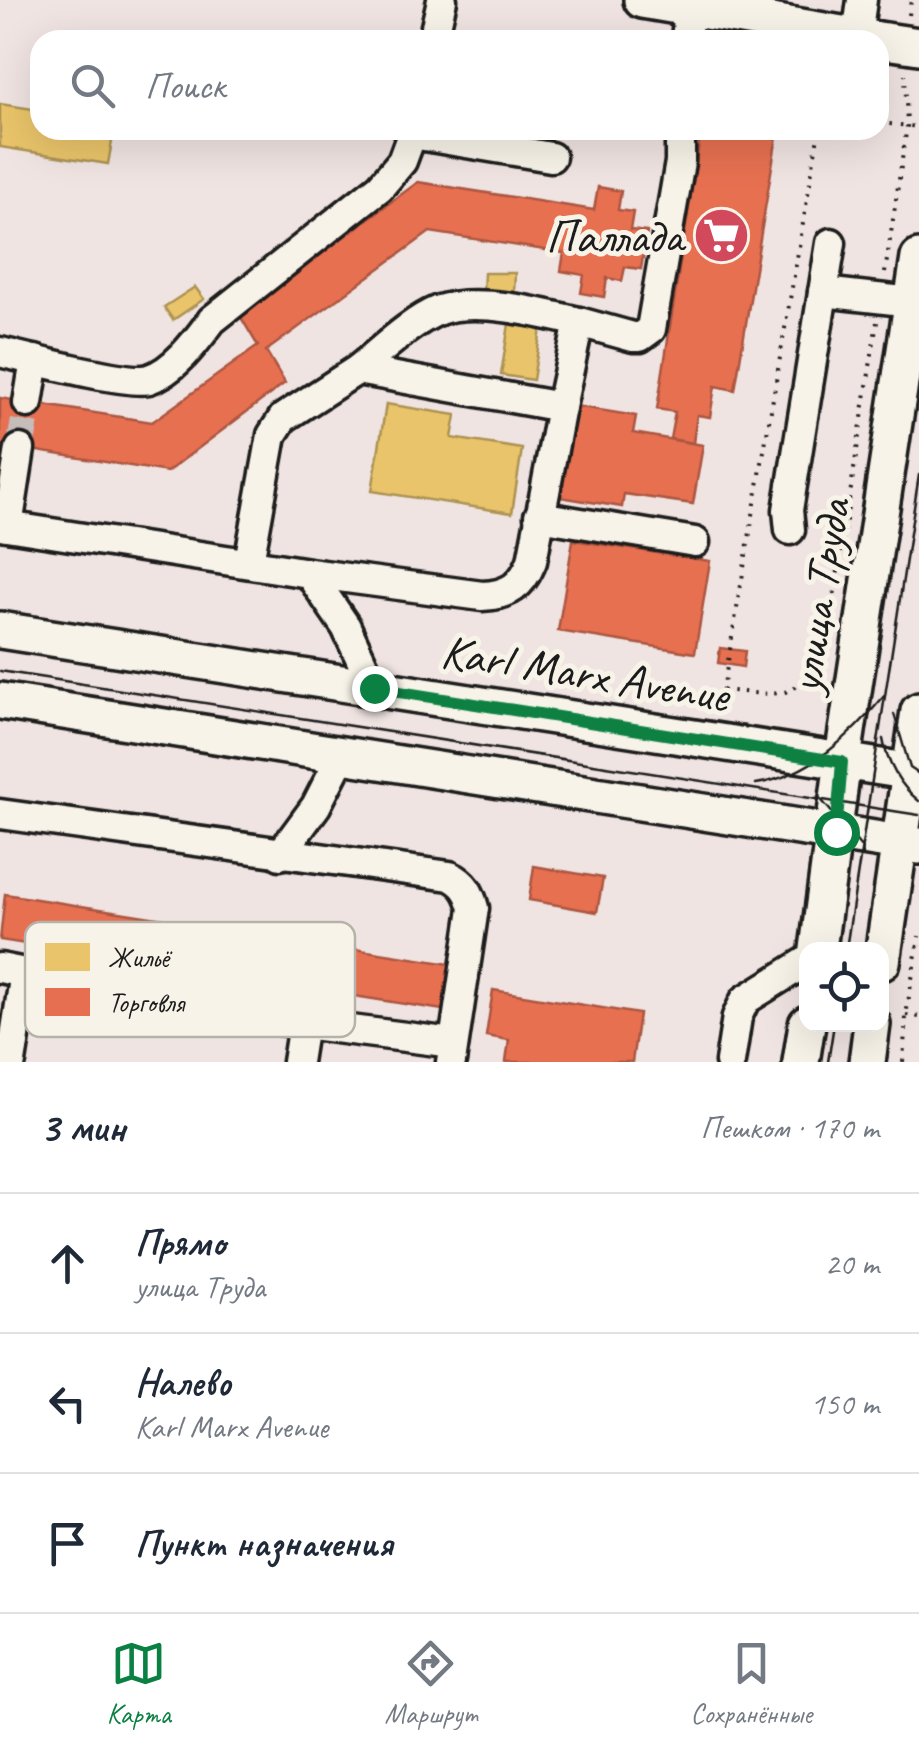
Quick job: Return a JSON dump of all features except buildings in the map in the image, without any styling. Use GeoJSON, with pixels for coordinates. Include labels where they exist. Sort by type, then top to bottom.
{"type":"FeatureCollection","features":[{"type":"Feature","properties":{"kind":"main road"},"geometry":{"type":"LineString","coordinates":[[642,0],[688,24],[754,30]]}},
{"type":"Feature","properties":{"kind":"main road","name":"улица Труда"},"geometry":{"type":"LineString","coordinates":[[819,942],[896,301],[919,258]]}},
{"type":"Feature","properties":{"kind":"main road","name":"Karl Marx Avenue"},"geometry":{"type":"LineString","coordinates":[[0,630],[915,772]]}},
{"type":"Feature","properties":{"kind":"main road"},"geometry":{"type":"LineString","coordinates":[[0,701],[909,844]]}},
{"type":"Feature","properties":{"kind":"main road"},"geometry":{"type":"LineString","coordinates":[[887,942],[909,844],[919,711]]}},
{"type":"Feature","properties":{"kind":"main road"},"geometry":{"type":"LineString","coordinates":[[801,1062],[806,1032]]}},
{"type":"Feature","properties":{"kind":"main road"},"geometry":{"type":"LineString","coordinates":[[867,1062],[871,1032]]}},
{"type":"Feature","properties":{"kind":"street"},"geometry":{"type":"LineString","coordinates":[[435,30],[442,0]]}},
{"type":"Feature","properties":{"kind":"street"},"geometry":{"type":"LineString","coordinates":[[862,0],[880,30]]}},
{"type":"Feature","properties":{"kind":"street"},"geometry":{"type":"LineString","coordinates":[[0,352],[137,380],[156,376],[192,347],[212,320],[380,187],[402,161],[410,140]]}},
{"type":"Feature","properties":{"kind":"street"},"geometry":{"type":"LineString","coordinates":[[457,140],[551,157]]}},
{"type":"Feature","properties":{"kind":"street"},"geometry":{"type":"LineString","coordinates":[[249,562],[274,428],[424,319],[451,307],[531,311],[633,337],[651,329],[680,162],[680,140]]}},
{"type":"Feature","properties":{"kind":"street"},"geometry":{"type":"LineString","coordinates":[[790,530],[788,510],[831,243]]}},
{"type":"Feature","properties":{"kind":"street"},"geometry":{"type":"LineString","coordinates":[[823,292],[896,301]]}},
{"type":"Feature","properties":{"kind":"street"},"geometry":{"type":"LineString","coordinates":[[20,448],[4,526],[309,573],[499,596],[514,589],[526,576],[532,561],[579,322]]}},
{"type":"Feature","properties":{"kind":"street"},"geometry":{"type":"LineString","coordinates":[[28,403],[35,360]]}},
{"type":"Feature","properties":{"kind":"street"},"geometry":{"type":"LineString","coordinates":[[357,370],[560,407]]}},
{"type":"Feature","properties":{"kind":"street"},"geometry":{"type":"LineString","coordinates":[[539,516],[694,542]]}},
{"type":"Feature","properties":{"kind":"street"},"geometry":{"type":"LineString","coordinates":[[309,573],[346,627],[374,688]]}},
{"type":"Feature","properties":{"kind":"street"},"geometry":{"type":"LineString","coordinates":[[280,855],[316,806],[342,755]]}},
{"type":"Feature","properties":{"kind":"street"},"geometry":{"type":"LineString","coordinates":[[0,814],[450,876],[466,888],[474,908],[452,1053],[355,1034]]}},
{"type":"Feature","properties":{"kind":"street"},"geometry":{"type":"LineString","coordinates":[[730,1062],[737,1017],[745,1000],[799,966]]}},
{"type":"Feature","properties":{"kind":"street"},"geometry":{"type":"LineString","coordinates":[[11,1062],[12,970]]}},
{"type":"Feature","properties":{"kind":"street"},"geometry":{"type":"LineString","coordinates":[[296,1062],[300,1037]]}},
{"type":"Feature","properties":{"kind":"path"},"geometry":{"type":"LineString","coordinates":[[889,39],[911,1],[919,4]]}},
{"type":"Feature","properties":{"kind":"path"},"geometry":{"type":"LineString","coordinates":[[817,140],[723,690],[778,696],[797,688],[811,673],[828,634],[896,301],[907,126],[889,50]]}},
{"type":"Feature","properties":{"kind":"path"},"geometry":{"type":"LineString","coordinates":[[889,124],[919,128]]}},
{"type":"Feature","properties":{"kind":"path"},"geometry":{"type":"LineString","coordinates":[[903,1062],[919,936]]}},
{"type":"Feature","properties":{"kind":"path"},"geometry":{"type":"LineString","coordinates":[[906,1015],[919,1017]]}},
{"type":"Feature","properties":{"kind":"tunnel"},"geometry":{"type":"LineString","coordinates":[[20,449],[28,403]]}},
{"type":"Feature","properties":{"kind":"tram line"},"geometry":{"type":"LineString","coordinates":[[847,942],[919,475]]}},
{"type":"Feature","properties":{"kind":"tram line"},"geometry":{"type":"LineString","coordinates":[[0,671],[919,815]]}},
{"type":"Feature","properties":{"kind":"tram line"},"geometry":{"type":"LineString","coordinates":[[756,784],[794,772],[828,752],[885,695]]}},
{"type":"Feature","properties":{"kind":"tram line"},"geometry":{"type":"LineString","coordinates":[[894,714],[910,768],[919,774]]}},
{"type":"Feature","properties":{"kind":"tram line"},"geometry":{"type":"LineString","coordinates":[[883,739],[895,773],[919,801]]}},
{"type":"Feature","properties":{"kind":"tram line"},"geometry":{"type":"LineString","coordinates":[[818,796],[862,848],[863,855]]}},
{"type":"Feature","properties":{"kind":"tram line"},"geometry":{"type":"LineString","coordinates":[[828,1062],[833,1032]]}},
{"type":"Feature","properties":{"kind":"place","name":"Паллада"},"geometry":{"type":"Point","coordinates":[722,236]}},
{"type":"Feature","properties":{"kind":"route"},"geometry":{"type":"LineString","coordinates":[[374,688],[842,762],[836,832]]}}]}
